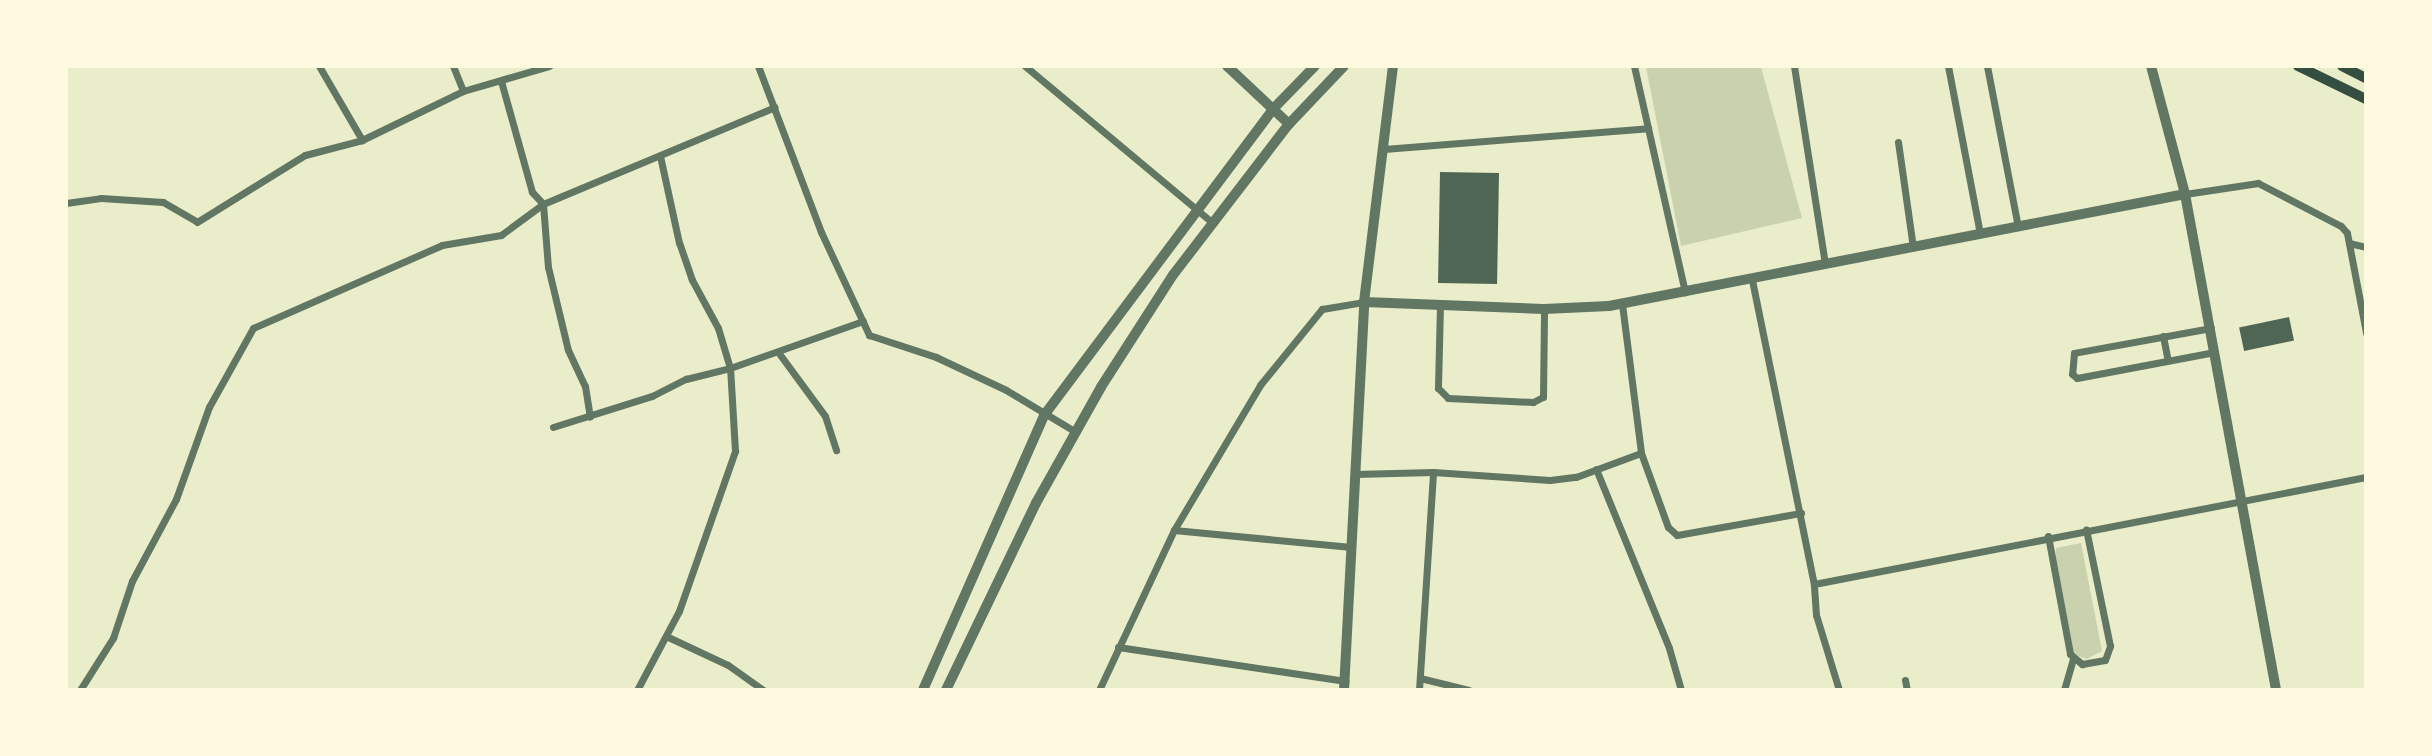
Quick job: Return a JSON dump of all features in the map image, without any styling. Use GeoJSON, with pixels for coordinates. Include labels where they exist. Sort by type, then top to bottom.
{"type":"FeatureCollection","features":[{"type":"Feature","properties":{"kind":"main road"},"geometry":{"type":"LineString","coordinates":[[2298,66],[2365,99]]}},
{"type":"Feature","properties":{"kind":"main road"},"geometry":{"type":"LineString","coordinates":[[2342,66],[2365,78]]}},
{"type":"Feature","properties":{"kind":"street"},"geometry":{"type":"LineString","coordinates":[[319,66],[362,140]]}},
{"type":"Feature","properties":{"kind":"street"},"geometry":{"type":"LineString","coordinates":[[453,66],[463,91]]}},
{"type":"Feature","properties":{"kind":"street"},"geometry":{"type":"LineString","coordinates":[[66,203],[101,198],[163,202],[197,222],[305,155],[362,140],[463,91],[549,66]]}},
{"type":"Feature","properties":{"kind":"street"},"geometry":{"type":"LineString","coordinates":[[758,66],[821,232],[869,335],[936,357],[1076,432]]}},
{"type":"Feature","properties":{"kind":"street"},"geometry":{"type":"LineString","coordinates":[[1025,66],[1213,223]]}},
{"type":"Feature","properties":{"kind":"street"},"geometry":{"type":"LineString","coordinates":[[1227,66],[1289,124]]}},
{"type":"Feature","properties":{"kind":"street"},"geometry":{"type":"LineString","coordinates":[[923,690],[1045,414],[1273,109],[1315,66]]}},
{"type":"Feature","properties":{"kind":"street"},"geometry":{"type":"LineString","coordinates":[[946,690],[1076,432],[1173,275],[1289,124],[1344,66]]}},
{"type":"Feature","properties":{"kind":"street"},"geometry":{"type":"LineString","coordinates":[[1118,647],[1344,685],[1364,302],[1374,198],[1384,149],[1393,66]]}},
{"type":"Feature","properties":{"kind":"street"},"geometry":{"type":"LineString","coordinates":[[1634,66],[1685,292]]}},
{"type":"Feature","properties":{"kind":"street"},"geometry":{"type":"LineString","coordinates":[[1794,66],[1825,263]]}},
{"type":"Feature","properties":{"kind":"street"},"geometry":{"type":"LineString","coordinates":[[1948,66],[1980,234]]}},
{"type":"Feature","properties":{"kind":"street"},"geometry":{"type":"LineString","coordinates":[[1987,66],[2018,227]]}},
{"type":"Feature","properties":{"kind":"street"},"geometry":{"type":"LineString","coordinates":[[2151,66],[2185,194],[2244,503],[2276,690]]}},
{"type":"Feature","properties":{"kind":"street"},"geometry":{"type":"LineString","coordinates":[[501,81],[532,192],[543,204],[548,267],[568,350],[585,386],[590,417]]}},
{"type":"Feature","properties":{"kind":"street"},"geometry":{"type":"LineString","coordinates":[[80,690],[113,638],[132,581],[176,499],[209,407],[253,328],[442,245],[501,235],[543,204],[775,107]]}},
{"type":"Feature","properties":{"kind":"street"},"geometry":{"type":"LineString","coordinates":[[1384,149],[1648,128]]}},
{"type":"Feature","properties":{"kind":"street"},"geometry":{"type":"LineString","coordinates":[[1898,142],[1913,247]]}},
{"type":"Feature","properties":{"kind":"street"},"geometry":{"type":"LineString","coordinates":[[637,690],[679,611],[735,451],[730,368],[718,328],[692,280],[679,243],[660,156]]}},
{"type":"Feature","properties":{"kind":"street"},"geometry":{"type":"LineString","coordinates":[[1099,690],[1174,530],[1259,385],[1300,331],[1322,309],[1364,302],[1544,309],[1622,304],[2185,194],[2258,183],[2341,226],[2349,243],[2365,333]]}},
{"type":"Feature","properties":{"kind":"street"},"geometry":{"type":"LineString","coordinates":[[2349,243],[2365,247]]}},
{"type":"Feature","properties":{"kind":"street"},"geometry":{"type":"LineString","coordinates":[[1752,280],[1801,513],[1814,584],[1816,615],[1839,690]]}},
{"type":"Feature","properties":{"kind":"street"},"geometry":{"type":"LineString","coordinates":[[1622,304],[1641,453],[1668,527],[1677,536],[1801,513]]}},
{"type":"Feature","properties":{"kind":"street"},"geometry":{"type":"LineString","coordinates":[[1440,305],[1438,388],[1448,398],[1460,399],[1533,401],[1543,397],[1544,309]]}},
{"type":"Feature","properties":{"kind":"street"},"geometry":{"type":"LineString","coordinates":[[552,427],[652,397],[687,379],[730,368],[863,321]]}},
{"type":"Feature","properties":{"kind":"street"},"geometry":{"type":"LineString","coordinates":[[2210,328],[2074,353],[2072,374],[2077,378],[2215,352]]}},
{"type":"Feature","properties":{"kind":"street"},"geometry":{"type":"LineString","coordinates":[[2163,337],[2168,361]]}},
{"type":"Feature","properties":{"kind":"street"},"geometry":{"type":"LineString","coordinates":[[778,352],[825,416],[836,450]]}},
{"type":"Feature","properties":{"kind":"street"},"geometry":{"type":"LineString","coordinates":[[1355,474],[1433,472],[1550,480],[1596,469],[1641,453]]}},
{"type":"Feature","properties":{"kind":"street"},"geometry":{"type":"LineString","coordinates":[[1596,469],[1669,648],[1681,690]]}},
{"type":"Feature","properties":{"kind":"street"},"geometry":{"type":"LineString","coordinates":[[1419,690],[1433,472]]}},
{"type":"Feature","properties":{"kind":"street"},"geometry":{"type":"LineString","coordinates":[[1814,584],[1896,571],[2048,536],[2211,505],[2244,503],[2365,477]]}},
{"type":"Feature","properties":{"kind":"street"},"geometry":{"type":"LineString","coordinates":[[2073,659],[2082,664],[2105,660],[2110,652],[2086,529]]}},
{"type":"Feature","properties":{"kind":"street"},"geometry":{"type":"LineString","coordinates":[[1174,530],[1351,547]]}},
{"type":"Feature","properties":{"kind":"street"},"geometry":{"type":"LineString","coordinates":[[2048,536],[2073,659],[2064,690]]}},
{"type":"Feature","properties":{"kind":"street"},"geometry":{"type":"LineString","coordinates":[[666,636],[728,665],[763,690]]}},
{"type":"Feature","properties":{"kind":"street"},"geometry":{"type":"LineString","coordinates":[[1420,678],[1469,690]]}},
{"type":"Feature","properties":{"kind":"street"},"geometry":{"type":"LineString","coordinates":[[1905,680],[1907,690]]}},
{"type":"Feature","properties":{"kind":"green space"},"geometry":{"type":"Polygon","coordinates":[[[1646,67],[1761,67],[1802,218],[1681,246],[1646,67]]]}},
{"type":"Feature","properties":{"kind":"green space"},"geometry":{"type":"Polygon","coordinates":[[[2081,543],[2102,651],[2087,659],[2072,654],[2054,575],[2056,548],[2081,543]]]}},
{"type":"Feature","properties":{"kind":"building"},"geometry":{"type":"Polygon","coordinates":[[[1440,172],[1499,173],[1497,284],[1438,283],[1440,172]]]}},
{"type":"Feature","properties":{"kind":"building"},"geometry":{"type":"Polygon","coordinates":[[[2289,317],[2294,340],[2244,351],[2239,328],[2289,317]]]}}]}
